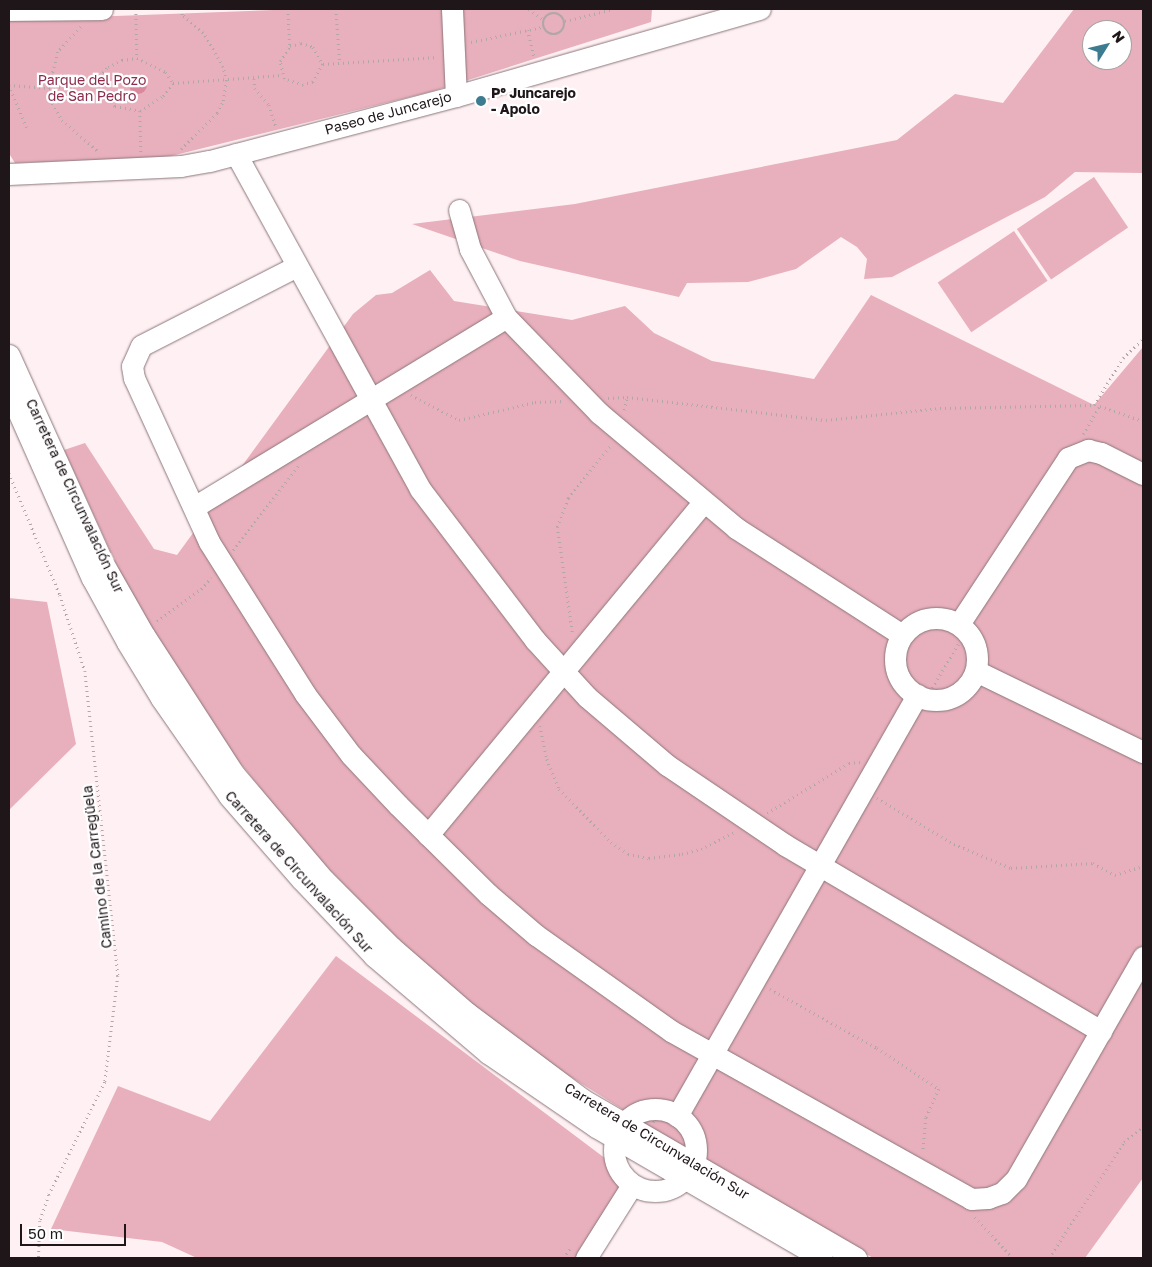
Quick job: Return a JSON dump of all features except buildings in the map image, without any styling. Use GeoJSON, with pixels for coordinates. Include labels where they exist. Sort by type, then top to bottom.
{"type":"FeatureCollection","features":[{"type":"Feature","properties":{"kind":"street"},"geometry":{"type":"LineString","coordinates":[[9,10],[102,9]]}},
{"type":"Feature","properties":{"kind":"street"},"geometry":{"type":"LineString","coordinates":[[452,9],[456,96]]}},
{"type":"Feature","properties":{"kind":"street","name":"Paseo de Juncarejo"},"geometry":{"type":"LineString","coordinates":[[9,174],[181,166],[236,154],[456,96],[760,9]]}},
{"type":"Feature","properties":{"kind":"street"},"geometry":{"type":"LineString","coordinates":[[236,154],[420,488],[499,595],[587,697],[667,765],[820,865],[1101,1031]]}},
{"type":"Feature","properties":{"kind":"street"},"geometry":{"type":"LineString","coordinates":[[459,210],[470,249],[506,317],[599,413],[736,528],[902,635]]}},
{"type":"Feature","properties":{"kind":"street"},"geometry":{"type":"LineString","coordinates":[[297,266],[150,340],[135,356],[134,378],[209,542],[305,694],[351,755],[428,835],[536,935],[647,1015],[711,1054],[970,1199],[988,1198],[1002,1192],[1016,1179],[1143,957]]}},
{"type":"Feature","properties":{"kind":"street"},"geometry":{"type":"LineString","coordinates":[[194,508],[506,317]]}},
{"type":"Feature","properties":{"kind":"street","name":"Carretera de Circunvalación Sur"},"geometry":{"type":"LineString","coordinates":[[9,355],[104,565],[180,694],[234,774],[324,880],[391,947],[517,1052],[582,1099],[619,1131]]}},
{"type":"Feature","properties":{"kind":"street","name":"Carretera de Circunvalación Sur"},"geometry":{"type":"LineString","coordinates":[[9,391],[92,578],[161,698],[229,796],[374,956],[488,1053],[689,1171],[856,1258]]}},
{"type":"Feature","properties":{"kind":"street"},"geometry":{"type":"LineString","coordinates":[[962,630],[1068,458],[1082,451],[1094,451],[1143,474]]}},
{"type":"Feature","properties":{"kind":"street"},"geometry":{"type":"LineString","coordinates":[[428,835],[703,502]]}},
{"type":"Feature","properties":{"kind":"street"},"geometry":{"type":"LineString","coordinates":[[934,617],[962,630],[976,645],[976,671],[968,685],[958,694],[931,700],[906,687],[895,663],[896,650],[902,635],[921,620],[934,617]]}},
{"type":"Feature","properties":{"kind":"street"},"geometry":{"type":"LineString","coordinates":[[976,671],[1143,752]]}},
{"type":"Feature","properties":{"kind":"street"},"geometry":{"type":"LineString","coordinates":[[678,1116],[711,1054],[820,865],[923,695]]}},
{"type":"Feature","properties":{"kind":"street"},"geometry":{"type":"LineString","coordinates":[[653,1109],[678,1116],[694,1139],[689,1171],[660,1192],[632,1185],[616,1165],[619,1131],[640,1112],[653,1109]]}},
{"type":"Feature","properties":{"kind":"street","name":"Carretera de Circunvalación Sur"},"geometry":{"type":"LineString","coordinates":[[689,1171],[822,1258]]}},
{"type":"Feature","properties":{"kind":"street"},"geometry":{"type":"LineString","coordinates":[[595,1255],[632,1185]]}},
{"type":"Feature","properties":{"kind":"path"},"geometry":{"type":"LineString","coordinates":[[96,9],[58,52],[49,88],[50,99],[62,120],[90,147],[109,159],[108,169]]}},
{"type":"Feature","properties":{"kind":"path"},"geometry":{"type":"LineString","coordinates":[[136,9],[136,58]]}},
{"type":"Feature","properties":{"kind":"path"},"geometry":{"type":"LineString","coordinates":[[181,9],[182,15],[203,32],[223,67],[226,81],[223,101],[217,113],[181,148],[181,166]]}},
{"type":"Feature","properties":{"kind":"path"},"geometry":{"type":"LineString","coordinates":[[288,9],[290,46],[280,61],[282,75],[293,84],[303,85],[313,82],[322,64]]}},
{"type":"Feature","properties":{"kind":"path"},"geometry":{"type":"LineString","coordinates":[[336,9],[340,64]]}},
{"type":"Feature","properties":{"kind":"path"},"geometry":{"type":"LineString","coordinates":[[529,9],[543,19]]}},
{"type":"Feature","properties":{"kind":"path"},"geometry":{"type":"LineString","coordinates":[[565,21],[614,9]]}},
{"type":"Feature","properties":{"kind":"path"},"geometry":{"type":"LineString","coordinates":[[543,19],[554,12],[565,21]]}},
{"type":"Feature","properties":{"kind":"path"},"geometry":{"type":"LineString","coordinates":[[543,19],[542,27],[547,33],[558,34],[564,29],[565,21]]}},
{"type":"Feature","properties":{"kind":"path"},"geometry":{"type":"LineString","coordinates":[[322,64],[454,56],[466,43],[542,27]]}},
{"type":"Feature","properties":{"kind":"path"},"geometry":{"type":"LineString","coordinates":[[528,30],[538,72]]}},
{"type":"Feature","properties":{"kind":"path"},"geometry":{"type":"LineString","coordinates":[[290,46],[301,43],[313,47],[322,64]]}},
{"type":"Feature","properties":{"kind":"path"},"geometry":{"type":"LineString","coordinates":[[27,128],[9,85],[49,88],[93,84],[108,67],[122,60],[136,58],[166,72],[173,83]]}},
{"type":"Feature","properties":{"kind":"path"},"geometry":{"type":"LineString","coordinates":[[173,83],[254,79],[282,75]]}},
{"type":"Feature","properties":{"kind":"path"},"geometry":{"type":"LineString","coordinates":[[254,79],[255,88],[269,105],[281,142]]}},
{"type":"Feature","properties":{"kind":"path"},"geometry":{"type":"LineString","coordinates":[[93,84],[114,106],[140,111],[163,96],[173,83]]}},
{"type":"Feature","properties":{"kind":"path"},"geometry":{"type":"LineString","coordinates":[[140,111],[141,168]]}},
{"type":"Feature","properties":{"kind":"path"},"geometry":{"type":"LineString","coordinates":[[623,413],[626,397]]}},
{"type":"Feature","properties":{"kind":"path"},"geometry":{"type":"LineString","coordinates":[[1080,440],[1100,406],[1143,421]]}},
{"type":"Feature","properties":{"kind":"path"},"geometry":{"type":"LineString","coordinates":[[573,636],[557,527],[568,498],[612,444]]}},
{"type":"Feature","properties":{"kind":"path","name":"Camino de la Carregüela"},"geometry":{"type":"LineString","coordinates":[[9,473],[60,595],[85,671],[118,976],[105,1082],[49,1195],[40,1221],[39,1258]]}},
{"type":"Feature","properties":{"kind":"path"},"geometry":{"type":"LineString","coordinates":[[923,695],[962,630]]}},
{"type":"Feature","properties":{"kind":"path"},"geometry":{"type":"LineString","coordinates":[[543,719],[542,740],[559,788],[611,842],[628,854],[649,858],[682,854],[701,849],[738,830]]}},
{"type":"Feature","properties":{"kind":"path"},"geometry":{"type":"LineString","coordinates":[[761,817],[849,763],[868,761]]}},
{"type":"Feature","properties":{"kind":"path"},"geometry":{"type":"LineString","coordinates":[[876,798],[954,844],[1011,868],[1093,864],[1115,875],[1143,866]]}},
{"type":"Feature","properties":{"kind":"path"},"geometry":{"type":"LineString","coordinates":[[765,986],[878,1048],[939,1089],[926,1118],[922,1160]]}},
{"type":"Feature","properties":{"kind":"path"},"geometry":{"type":"LineString","coordinates":[[1049,1258],[1124,1142],[1143,1127]]}},
{"type":"Feature","properties":{"kind":"path"},"geometry":{"type":"LineString","coordinates":[[974,1216],[1013,1258]]}},
{"type":"Feature","properties":{"kind":"green space","name":"Parque del Pozo de San Pedro"},"geometry":{"type":"Polygon","coordinates":[[[299,9],[652,9],[651,22],[430,92],[163,158],[15,163],[10,155],[9,20],[299,9]]]}},
{"type":"Feature","properties":{"kind":"green space"},"geometry":{"type":"Polygon","coordinates":[[[1074,9],[1143,9],[1143,173],[1075,172],[1045,197],[892,277],[864,279],[867,259],[857,247],[841,237],[796,269],[748,282],[687,283],[679,297],[520,261],[412,224],[575,204],[897,140],[955,94],[1003,103],[1074,9]]]}},
{"type":"Feature","properties":{"kind":"green space"},"geometry":{"type":"Polygon","coordinates":[[[1094,177],[1128,228],[1051,280],[1017,229],[1094,177]]]}},
{"type":"Feature","properties":{"kind":"green space"},"geometry":{"type":"Polygon","coordinates":[[[1014,231],[1048,281],[971,332],[938,282],[1014,231]]]}},
{"type":"Feature","properties":{"kind":"green space"},"geometry":{"type":"Polygon","coordinates":[[[430,270],[454,301],[572,320],[625,306],[654,333],[712,361],[814,379],[871,295],[1094,405],[1143,347],[1143,1178],[1085,1258],[873,1258],[646,1124],[558,1069],[434,976],[314,854],[213,730],[130,594],[64,450],[85,443],[154,549],[177,555],[353,314],[376,295],[392,293],[430,270]]]}},
{"type":"Feature","properties":{"kind":"green space"},"geometry":{"type":"Polygon","coordinates":[[[9,598],[47,602],[76,744],[9,810],[9,598]]]}},
{"type":"Feature","properties":{"kind":"green space"},"geometry":{"type":"Polygon","coordinates":[[[336,956],[614,1165],[642,1181],[587,1258],[197,1258],[162,1242],[51,1229],[118,1086],[210,1121],[336,956]]]}},
{"type":"Feature","properties":{"kind":"shaded area"},"geometry":{"type":"Polygon","coordinates":[[[134,76],[142,76],[147,81],[145,92],[134,94],[129,89],[129,81],[134,76]]]}},
{"type":"Feature","properties":{"kind":"place","name":"Pº Juncarejo - Apolo"},"geometry":{"type":"Point","coordinates":[481,101]}}]}
